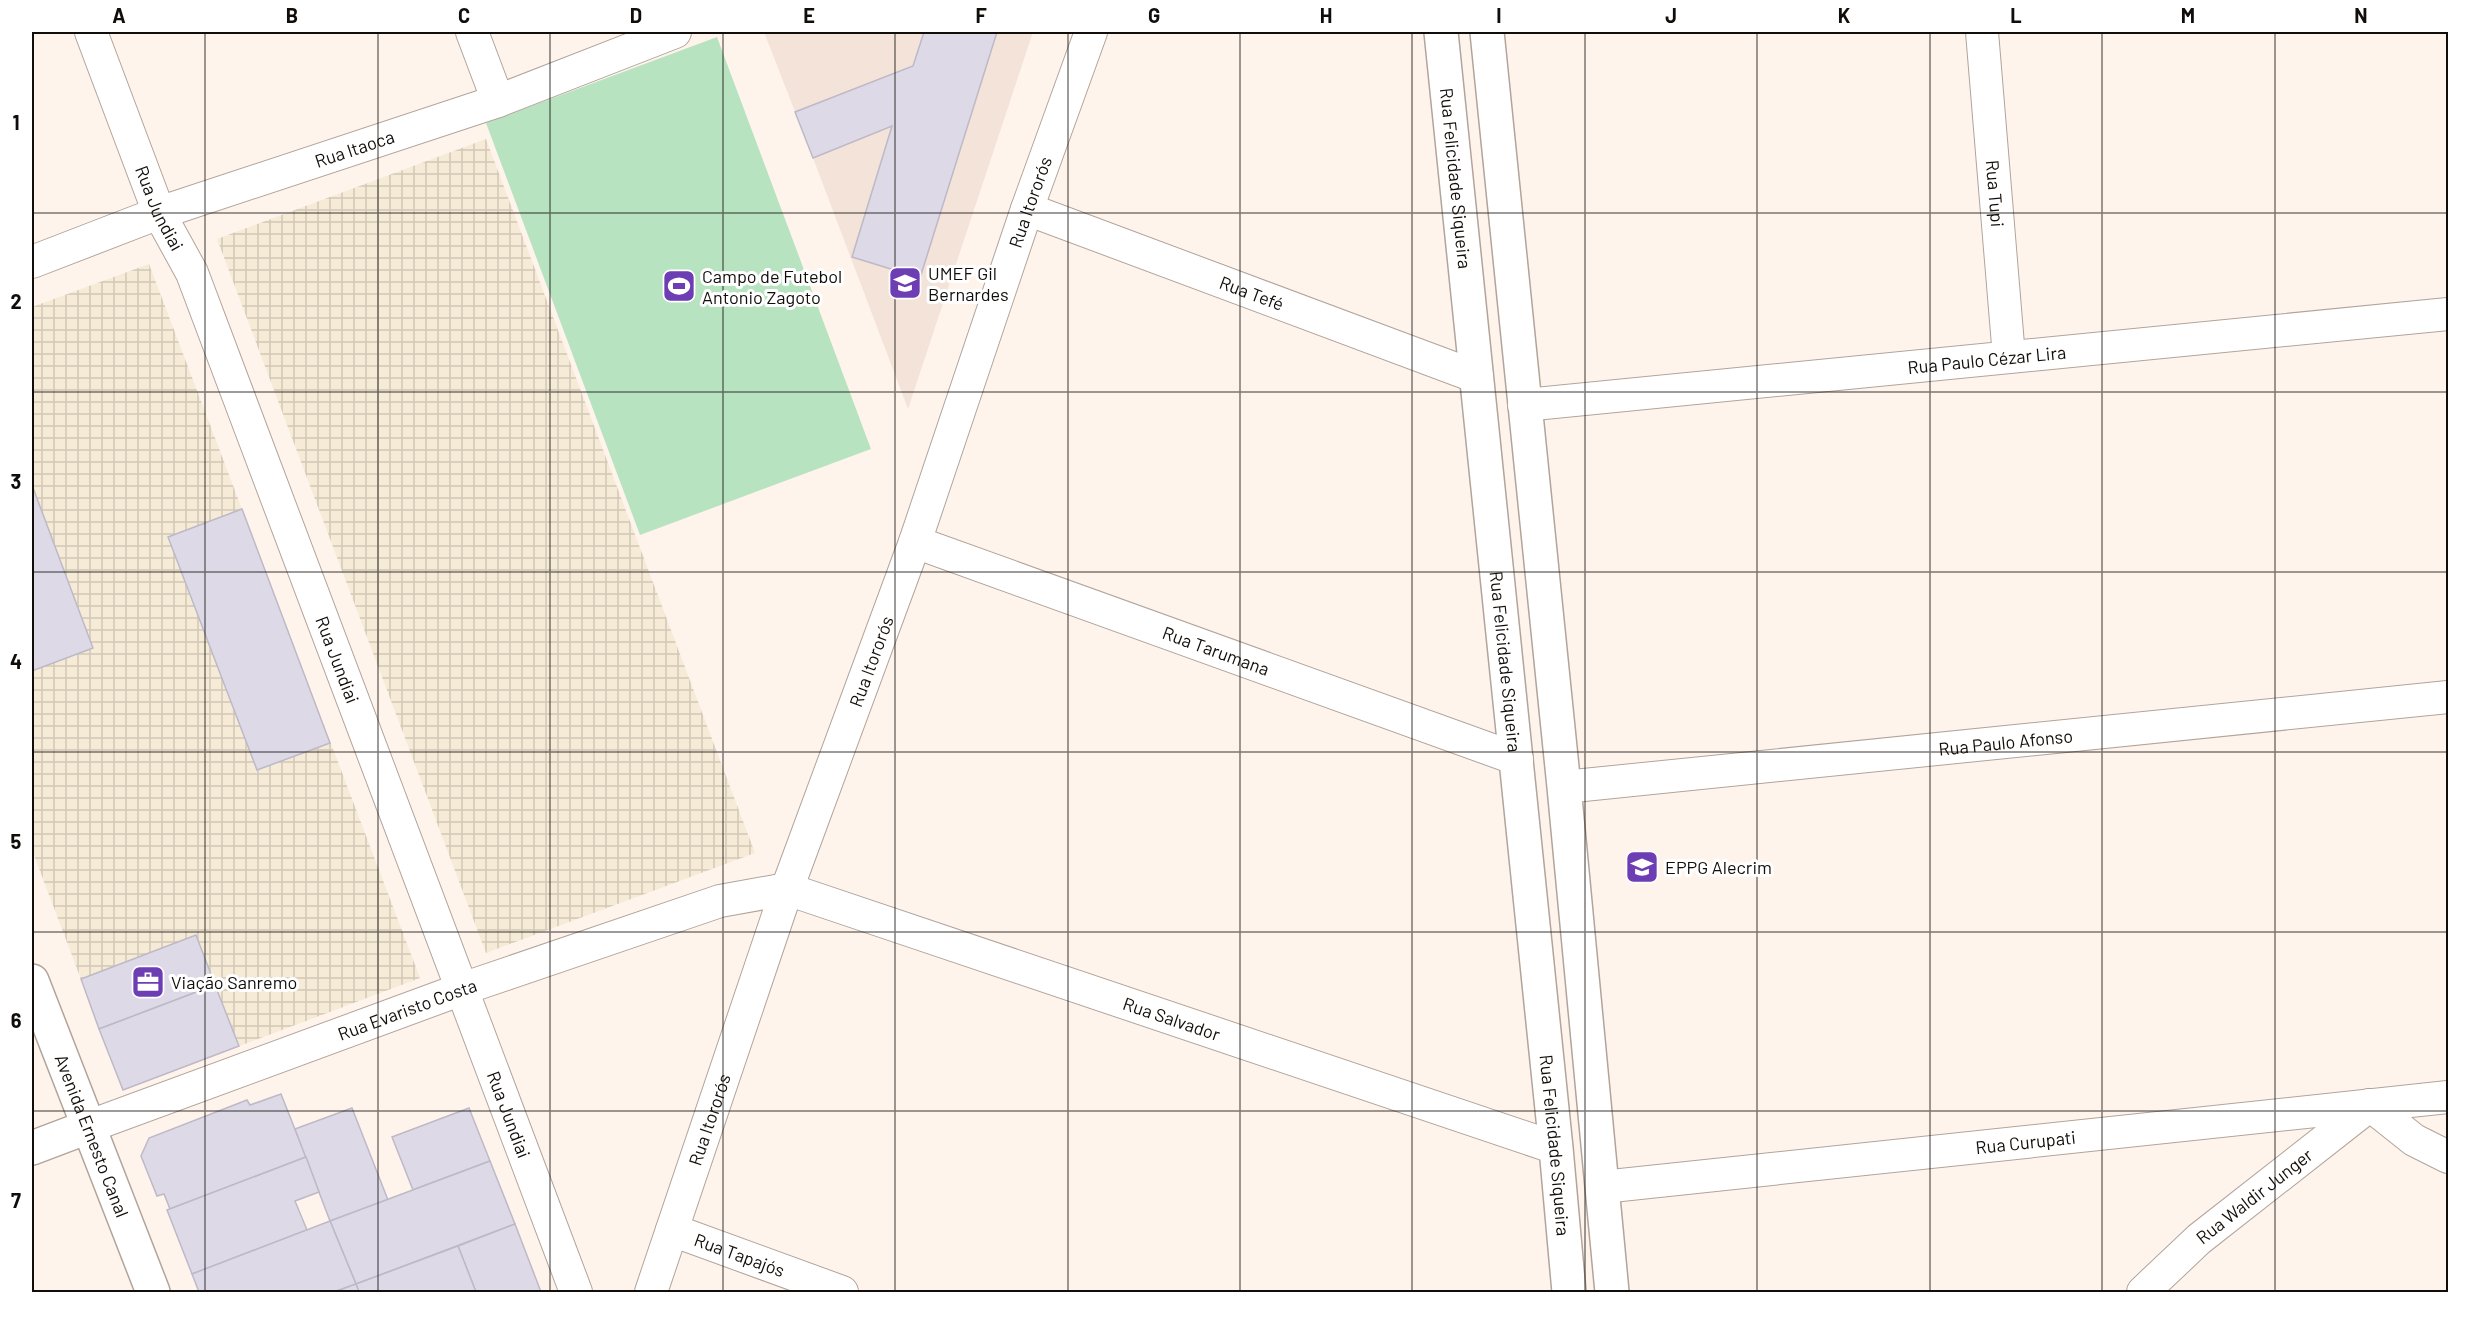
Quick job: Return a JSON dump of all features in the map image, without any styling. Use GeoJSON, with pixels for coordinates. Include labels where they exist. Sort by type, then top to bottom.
{"type":"FeatureCollection","features":[{"type":"Feature","properties":{"kind":"street","name":"Rua Jundiai"},"geometry":{"type":"LineString","coordinates":[[91,32],[159,213],[192,273],[576,1293]]}},
{"type":"Feature","properties":{"kind":"street"},"geometry":{"type":"LineString","coordinates":[[472,32],[498,101]]}},
{"type":"Feature","properties":{"kind":"street","name":"Rua Itaoca"},"geometry":{"type":"LineString","coordinates":[[32,262],[159,213],[498,101],[675,32]]}},
{"type":"Feature","properties":{"kind":"street","name":"Rua Itororós"},"geometry":{"type":"LineString","coordinates":[[651,1293],[787,889],[915,542],[1027,209],[1091,32]]}},
{"type":"Feature","properties":{"kind":"street","name":"Rua Felicidade Siqueira"},"geometry":{"type":"LineString","coordinates":[[1441,32],[1569,1293]]}},
{"type":"Feature","properties":{"kind":"street"},"geometry":{"type":"LineString","coordinates":[[1487,32],[1564,787],[1612,1293]]}},
{"type":"Feature","properties":{"kind":"street","name":"Rua Tupi"},"geometry":{"type":"LineString","coordinates":[[1982,32],[2009,357]]}},
{"type":"Feature","properties":{"kind":"street","name":"Rua Tefé"},"geometry":{"type":"LineString","coordinates":[[1027,209],[1477,377]]}},
{"type":"Feature","properties":{"kind":"street","name":"Rua Paulo Cézar Lira"},"geometry":{"type":"LineString","coordinates":[[1524,405],[2448,314]]}},
{"type":"Feature","properties":{"kind":"street","name":"Rua Tarumana"},"geometry":{"type":"LineString","coordinates":[[915,542],[1516,759]]}},
{"type":"Feature","properties":{"kind":"street","name":"Rua Paulo Afonso"},"geometry":{"type":"LineString","coordinates":[[1564,787],[2448,697]]}},
{"type":"Feature","properties":{"kind":"street","name":"Rua Evaristo Costa"},"geometry":{"type":"LineString","coordinates":[[32,1148],[462,989],[720,901],[787,889]]}},
{"type":"Feature","properties":{"kind":"street","name":"Rua Salvador"},"geometry":{"type":"LineString","coordinates":[[787,889],[1556,1148]]}},
{"type":"Feature","properties":{"kind":"street","name":"Avenida Ernesto Canal"},"geometry":{"type":"LineString","coordinates":[[32,981],[153,1293]]}},
{"type":"Feature","properties":{"kind":"street","name":"Rua Curupati"},"geometry":{"type":"LineString","coordinates":[[1602,1187],[2448,1097]]}},
{"type":"Feature","properties":{"kind":"street"},"geometry":{"type":"LineString","coordinates":[[2370,1105],[2414,1140],[2448,1157]]}},
{"type":"Feature","properties":{"kind":"street","name":"Rua Waldir Junger"},"geometry":{"type":"LineString","coordinates":[[2143,1293],[2199,1239],[2370,1105]]}},
{"type":"Feature","properties":{"kind":"street","name":"Rua Tapajós"},"geometry":{"type":"LineString","coordinates":[[672,1230],[842,1293]]}},
{"type":"Feature","properties":{"kind":"shaded area","name":"UMEF Gil Bernardes"},"geometry":{"type":"Polygon","coordinates":[[[764,32],[1033,32],[908,409],[813,158],[764,32]]]}},
{"type":"Feature","properties":{"kind":"shaded area"},"geometry":{"type":"Polygon","coordinates":[[[486,139],[755,853],[486,953],[217,239],[486,139]]]}},
{"type":"Feature","properties":{"kind":"shaded area","name":"Viação Sanremo"},"geometry":{"type":"Polygon","coordinates":[[[149,264],[420,978],[123,1090],[32,850],[32,307],[149,264]]]}},
{"type":"Feature","properties":{"kind":"green space","name":"Campo de Futebol Antonio Zagoto"},"geometry":{"type":"Polygon","coordinates":[[[717,37],[871,449],[640,535],[486,123],[717,37]]]}},
{"type":"Feature","properties":{"kind":"building"},"geometry":{"type":"Polygon","coordinates":[[[924,32],[997,32],[920,278],[852,257],[892,126],[813,158],[795,112],[913,66],[924,32]]]}},
{"type":"Feature","properties":{"kind":"building"},"geometry":{"type":"Polygon","coordinates":[[[32,485],[93,648],[32,671],[32,485]]]}},
{"type":"Feature","properties":{"kind":"building"},"geometry":{"type":"Polygon","coordinates":[[[242,509],[330,743],[257,770],[168,537],[242,509]]]}},
{"type":"Feature","properties":{"kind":"building","name":"Viação Sanremo"},"geometry":{"type":"Polygon","coordinates":[[[196,935],[215,985],[99,1029],[81,979],[196,935]]]}},
{"type":"Feature","properties":{"kind":"building"},"geometry":{"type":"Polygon","coordinates":[[[215,985],[239,1046],[123,1090],[99,1029],[215,985]]]}},
{"type":"Feature","properties":{"kind":"building"},"geometry":{"type":"Polygon","coordinates":[[[281,1094],[306,1157],[170,1209],[164,1194],[157,1196],[141,1156],[149,1138],[247,1100],[250,1105],[281,1094]]]}},
{"type":"Feature","properties":{"kind":"building"},"geometry":{"type":"Polygon","coordinates":[[[352,1108],[388,1200],[330,1221],[295,1129],[352,1108]]]}},
{"type":"Feature","properties":{"kind":"building"},"geometry":{"type":"Polygon","coordinates":[[[469,1108],[490,1161],[413,1190],[392,1137],[469,1108]]]}},
{"type":"Feature","properties":{"kind":"building"},"geometry":{"type":"Polygon","coordinates":[[[306,1157],[319,1192],[295,1201],[307,1230],[192,1274],[167,1210],[306,1157]]]}},
{"type":"Feature","properties":{"kind":"building"},"geometry":{"type":"Polygon","coordinates":[[[490,1161],[515,1224],[356,1284],[330,1221],[490,1161]]]}},
{"type":"Feature","properties":{"kind":"building"},"geometry":{"type":"Polygon","coordinates":[[[330,1221],[356,1284],[334,1292],[199,1292],[192,1274],[330,1221]]]}},
{"type":"Feature","properties":{"kind":"building"},"geometry":{"type":"Polygon","coordinates":[[[515,1224],[541,1292],[476,1292],[458,1246],[515,1224]]]}},
{"type":"Feature","properties":{"kind":"building"},"geometry":{"type":"Polygon","coordinates":[[[458,1246],[476,1292],[359,1292],[356,1284],[458,1246]]]}},
{"type":"Feature","properties":{"kind":"building"},"geometry":{"type":"Polygon","coordinates":[[[356,1284],[359,1292],[334,1292],[356,1284]]]}},
{"type":"Feature","properties":{"kind":"place","name":"UMEF Gil Bernardes"},"geometry":{"type":"Point","coordinates":[905,283]}},
{"type":"Feature","properties":{"kind":"place","name":"Campo de Futebol Antonio Zagoto"},"geometry":{"type":"Point","coordinates":[679,286]}},
{"type":"Feature","properties":{"kind":"place","name":"EPPG Alecrim"},"geometry":{"type":"Point","coordinates":[1642,867]}},
{"type":"Feature","properties":{"kind":"place","name":"Viação Sanremo"},"geometry":{"type":"Point","coordinates":[148,982]}}]}
